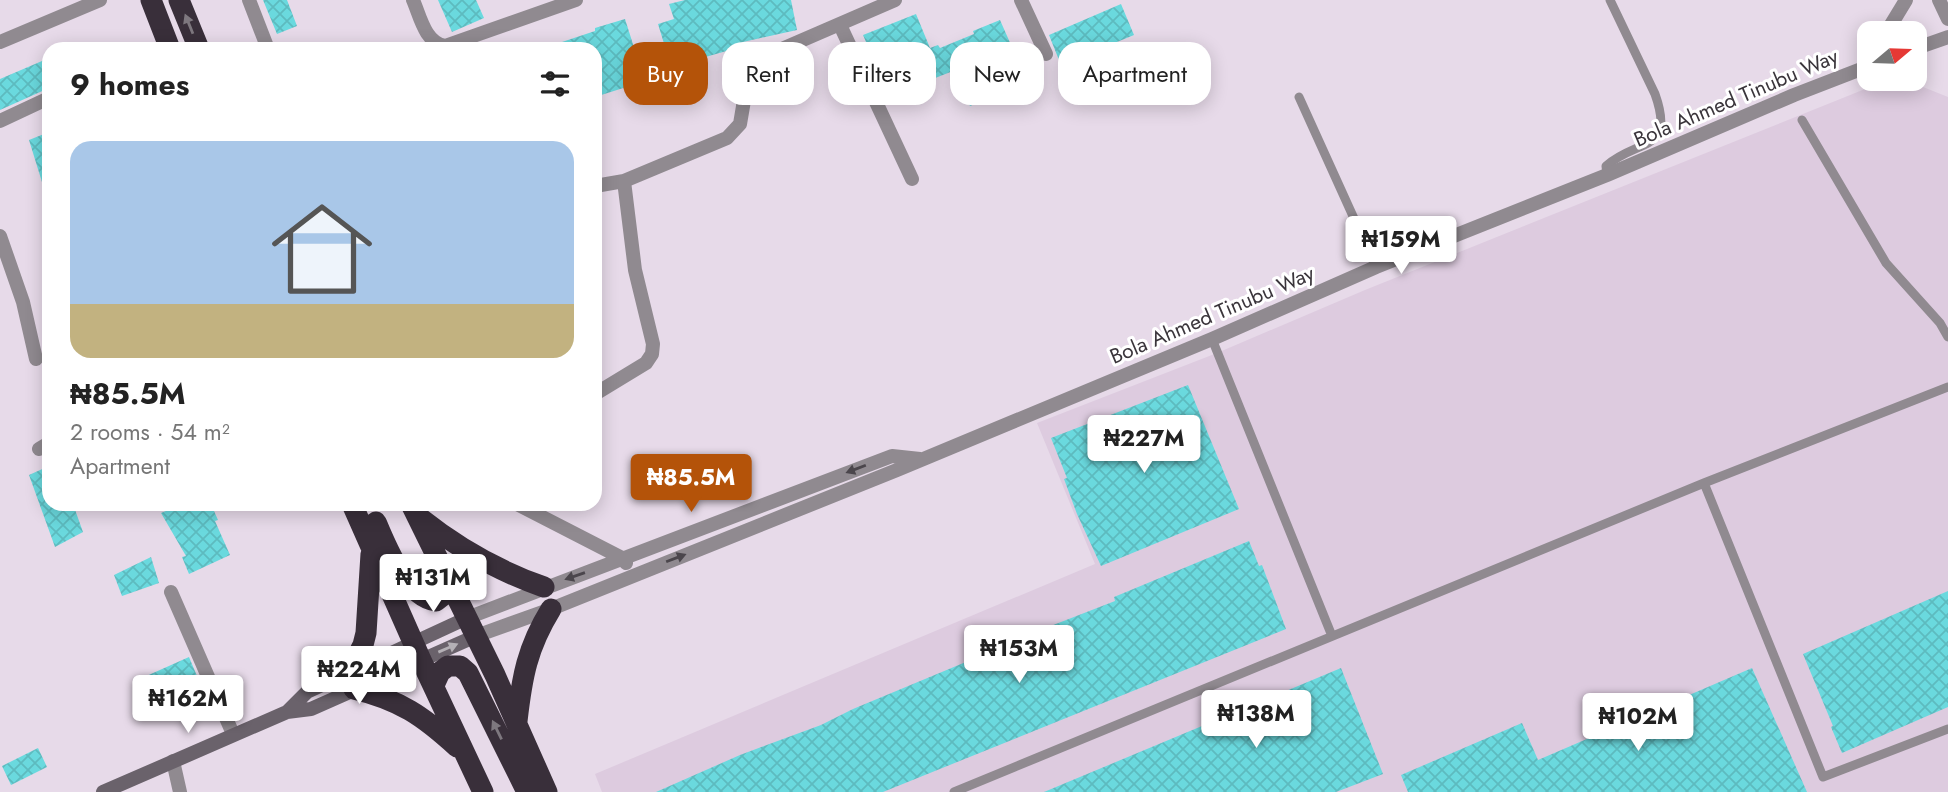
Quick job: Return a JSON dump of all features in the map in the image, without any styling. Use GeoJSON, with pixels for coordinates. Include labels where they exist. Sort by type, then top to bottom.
{"type":"FeatureCollection","features":[{"type":"Feature","properties":{"kind":"highway"},"geometry":{"type":"LineString","coordinates":[[151,0],[164,42]]}},
{"type":"Feature","properties":{"kind":"highway"},"geometry":{"type":"LineString","coordinates":[[179,0],[196,42]]}},
{"type":"Feature","properties":{"kind":"highway"},"geometry":{"type":"LineString","coordinates":[[355,511],[417,651],[484,792]]}},
{"type":"Feature","properties":{"kind":"highway"},"geometry":{"type":"LineString","coordinates":[[371,511],[384,540],[414,590],[423,598],[436,601],[445,594],[447,580]]}},
{"type":"Feature","properties":{"kind":"highway"},"geometry":{"type":"LineString","coordinates":[[413,511],[471,627],[547,792]]}},
{"type":"Feature","properties":{"kind":"highway"},"geometry":{"type":"LineString","coordinates":[[414,511],[444,537],[483,562],[514,577],[544,587]]}},
{"type":"Feature","properties":{"kind":"highway"},"geometry":{"type":"LineString","coordinates":[[372,548],[366,633],[351,681],[369,693],[410,709],[429,721],[466,756]]}},
{"type":"Feature","properties":{"kind":"highway"},"geometry":{"type":"LineString","coordinates":[[517,724],[525,664],[536,634],[551,609]]}},
{"type":"Feature","properties":{"kind":"highway"},"geometry":{"type":"LineString","coordinates":[[434,685],[440,672],[448,666],[460,666],[468,673],[527,792]]}},
{"type":"Feature","properties":{"kind":"main road"},"geometry":{"type":"LineString","coordinates":[[103,792],[287,712],[307,692],[351,681],[471,627]]}},
{"type":"Feature","properties":{"kind":"main road"},"geometry":{"type":"LineString","coordinates":[[417,651],[471,627]]}},
{"type":"Feature","properties":{"kind":"street"},"geometry":{"type":"LineString","coordinates":[[0,42],[100,0]]}},
{"type":"Feature","properties":{"kind":"street"},"geometry":{"type":"LineString","coordinates":[[249,0],[265,42]]}},
{"type":"Feature","properties":{"kind":"street"},"geometry":{"type":"LineString","coordinates":[[413,0],[434,42]]}},
{"type":"Feature","properties":{"kind":"street"},"geometry":{"type":"LineString","coordinates":[[456,42],[576,0]]}},
{"type":"Feature","properties":{"kind":"street"},"geometry":{"type":"LineString","coordinates":[[602,185],[625,181],[727,138],[740,124],[749,71],[759,59],[895,0]]}},
{"type":"Feature","properties":{"kind":"street"},"geometry":{"type":"LineString","coordinates":[[1021,0],[1046,54]]}},
{"type":"Feature","properties":{"kind":"street"},"geometry":{"type":"LineString","coordinates":[[1893,21],[1906,0]]}},
{"type":"Feature","properties":{"kind":"street"},"geometry":{"type":"LineString","coordinates":[[1939,0],[1948,19]]}},
{"type":"Feature","properties":{"kind":"street"},"geometry":{"type":"LineString","coordinates":[[840,25],[912,179]]}},
{"type":"Feature","properties":{"kind":"street"},"geometry":{"type":"LineString","coordinates":[[1927,44],[1948,37]]}},
{"type":"Feature","properties":{"kind":"street","name":"Bola Ahmed Tinubu Way"},"geometry":{"type":"LineString","coordinates":[[471,627],[551,609],[922,460],[1212,339],[1376,267],[1607,175],[1857,69]]}},
{"type":"Feature","properties":{"kind":"street"},"geometry":{"type":"LineString","coordinates":[[0,121],[42,101]]}},
{"type":"Feature","properties":{"kind":"street"},"geometry":{"type":"LineString","coordinates":[[602,390],[646,363],[652,355],[653,344],[635,270],[625,181]]}},
{"type":"Feature","properties":{"kind":"street"},"geometry":{"type":"LineString","coordinates":[[0,236],[23,302],[36,359]]}},
{"type":"Feature","properties":{"kind":"street"},"geometry":{"type":"LineString","coordinates":[[471,627],[544,587],[892,456],[922,460]]}},
{"type":"Feature","properties":{"kind":"street"},"geometry":{"type":"LineString","coordinates":[[531,511],[624,559],[631,575]]}},
{"type":"Feature","properties":{"kind":"street"},"geometry":{"type":"LineString","coordinates":[[172,592],[233,734]]}},
{"type":"Feature","properties":{"kind":"street"},"geometry":{"type":"LineString","coordinates":[[173,761],[180,792]]}},
{"type":"Feature","properties":{"kind":"lane"},"geometry":{"type":"LineString","coordinates":[[1607,175],[1606,166],[1613,160],[1651,143],[1662,126],[1661,110],[1655,94],[1610,0]]}},
{"type":"Feature","properties":{"kind":"lane"},"geometry":{"type":"LineString","coordinates":[[1299,97],[1376,267]]}},
{"type":"Feature","properties":{"kind":"lane"},"geometry":{"type":"LineString","coordinates":[[1801,120],[1886,263],[1940,323],[1948,337]]}},
{"type":"Feature","properties":{"kind":"lane"},"geometry":{"type":"LineString","coordinates":[[1212,339],[1332,636]]}},
{"type":"Feature","properties":{"kind":"lane"},"geometry":{"type":"LineString","coordinates":[[954,792],[1704,483],[1948,387]]}},
{"type":"Feature","properties":{"kind":"lane"},"geometry":{"type":"LineString","coordinates":[[1704,483],[1823,777],[1948,729]]}},
{"type":"Feature","properties":{"kind":"shaded area"},"geometry":{"type":"Polygon","coordinates":[[[1927,89],[1948,97],[1948,792],[602,792],[595,774],[1095,564],[1037,423],[1217,353],[1365,290],[1860,91],[1927,91],[1927,89]]]}},
{"type":"Feature","properties":{"kind":"building"},"geometry":{"type":"Polygon","coordinates":[[[263,0],[287,0],[297,26],[277,34],[263,0]]]}},
{"type":"Feature","properties":{"kind":"building"},"geometry":{"type":"Polygon","coordinates":[[[438,0],[476,0],[484,18],[452,32],[438,0]]]}},
{"type":"Feature","properties":{"kind":"building"},"geometry":{"type":"Polygon","coordinates":[[[685,0],[791,0],[797,30],[743,42],[722,42],[722,52],[708,56],[708,42],[664,42],[658,24],[674,19],[669,4],[685,0]]]}},
{"type":"Feature","properties":{"kind":"building"},"geometry":{"type":"Polygon","coordinates":[[[1121,4],[1134,35],[1117,42],[1058,42],[1058,58],[1049,35],[1121,4]]]}},
{"type":"Feature","properties":{"kind":"building"},"geometry":{"type":"Polygon","coordinates":[[[916,14],[928,42],[866,42],[863,35],[916,14]]]}},
{"type":"Feature","properties":{"kind":"building"},"geometry":{"type":"Polygon","coordinates":[[[625,19],[632,42],[623,42],[623,88],[602,95],[602,42],[562,42],[625,19]]]}},
{"type":"Feature","properties":{"kind":"building"},"geometry":{"type":"Polygon","coordinates":[[[1000,20],[1010,42],[955,42],[974,34],[973,31],[1000,20]]]}},
{"type":"Feature","properties":{"kind":"building"},"geometry":{"type":"Polygon","coordinates":[[[950,44],[950,72],[936,78],[936,46],[940,48],[950,44]]]}},
{"type":"Feature","properties":{"kind":"building"},"geometry":{"type":"Polygon","coordinates":[[[42,61],[42,91],[0,110],[0,79],[42,61]]]}},
{"type":"Feature","properties":{"kind":"building"},"geometry":{"type":"Polygon","coordinates":[[[42,135],[42,182],[29,140],[42,135]]]}},
{"type":"Feature","properties":{"kind":"building"},"geometry":{"type":"Polygon","coordinates":[[[1188,385],[1239,509],[1101,566],[1077,514],[1064,479],[1067,478],[1051,438],[1188,385]]]}},
{"type":"Feature","properties":{"kind":"building"},"geometry":{"type":"Polygon","coordinates":[[[42,469],[42,511],[29,475],[42,469]]]}},
{"type":"Feature","properties":{"kind":"building"},"geometry":{"type":"Polygon","coordinates":[[[42,511],[76,511],[83,532],[55,547],[42,511]]]}},
{"type":"Feature","properties":{"kind":"building"},"geometry":{"type":"Polygon","coordinates":[[[214,511],[218,520],[215,521],[230,555],[189,574],[182,557],[186,556],[161,513],[214,511]]]}},
{"type":"Feature","properties":{"kind":"building"},"geometry":{"type":"Polygon","coordinates":[[[1249,541],[1259,566],[1262,565],[1286,629],[883,792],[656,792],[740,755],[821,725],[997,647],[1115,601],[1114,597],[1249,541]]]}},
{"type":"Feature","properties":{"kind":"building"},"geometry":{"type":"Polygon","coordinates":[[[151,557],[159,583],[122,596],[114,575],[151,557]]]}},
{"type":"Feature","properties":{"kind":"building"},"geometry":{"type":"Polygon","coordinates":[[[1948,591],[1948,707],[1842,753],[1803,654],[1948,591]]]}},
{"type":"Feature","properties":{"kind":"building"},"geometry":{"type":"Polygon","coordinates":[[[189,657],[197,676],[142,702],[133,682],[189,657]]]}},
{"type":"Feature","properties":{"kind":"building"},"geometry":{"type":"Polygon","coordinates":[[[1341,668],[1383,774],[1336,792],[1044,792],[1341,668]]]}},
{"type":"Feature","properties":{"kind":"building"},"geometry":{"type":"Polygon","coordinates":[[[1752,668],[1807,792],[1408,792],[1401,775],[1522,723],[1538,760],[1752,668]]]}},
{"type":"Feature","properties":{"kind":"building"},"geometry":{"type":"Polygon","coordinates":[[[38,748],[47,767],[11,785],[2,766],[38,748]]]}}]}
